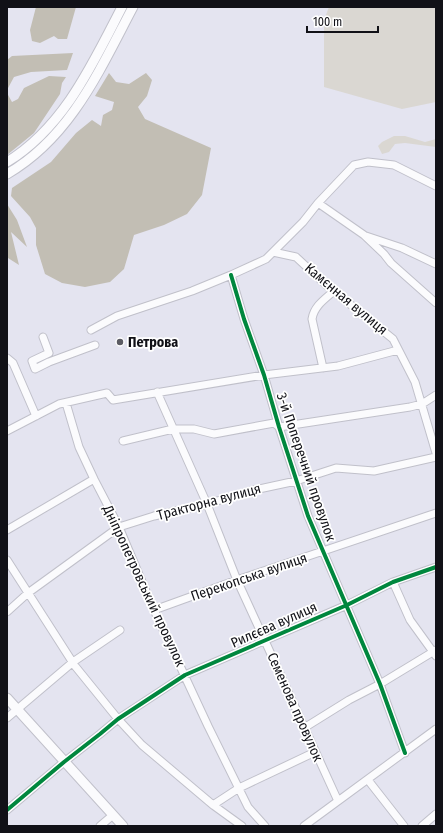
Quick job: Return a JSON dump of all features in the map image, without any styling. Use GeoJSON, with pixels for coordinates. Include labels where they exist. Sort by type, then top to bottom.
{"type":"FeatureCollection","features":[{"type":"Feature","properties":{"kind":"main road"},"geometry":{"type":"LineString","coordinates":[[7,162],[39,138],[70,102],[122,7]]}},
{"type":"Feature","properties":{"kind":"main road"},"geometry":{"type":"LineString","coordinates":[[7,174],[18,167],[48,142],[67,122],[96,78],[133,7]]}},
{"type":"Feature","properties":{"kind":"main road"},"geometry":{"type":"LineString","coordinates":[[7,698],[123,826]]}},
{"type":"Feature","properties":{"kind":"street"},"geometry":{"type":"LineString","coordinates":[[91,330],[118,316],[192,291],[266,259],[303,222],[318,203],[354,165],[368,162],[394,165],[436,186]]}},
{"type":"Feature","properties":{"kind":"street"},"geometry":{"type":"LineString","coordinates":[[318,203],[364,235],[384,254],[391,263],[436,303]]}},
{"type":"Feature","properties":{"kind":"street"},"geometry":{"type":"LineString","coordinates":[[364,235],[402,248],[436,264]]}},
{"type":"Feature","properties":{"kind":"street","name":"Камєнная вулиця"},"geometry":{"type":"LineString","coordinates":[[273,252],[296,257],[392,339],[424,402],[436,453]]}},
{"type":"Feature","properties":{"kind":"street","name":"3-й Поперечний провулок"},"geometry":{"type":"LineString","coordinates":[[231,275],[308,516],[380,684],[405,753]]}},
{"type":"Feature","properties":{"kind":"street"},"geometry":{"type":"LineString","coordinates":[[323,368],[312,319],[313,312],[318,305],[334,291]]}},
{"type":"Feature","properties":{"kind":"street"},"geometry":{"type":"LineString","coordinates":[[43,337],[50,353],[32,361],[35,369],[49,362],[96,345]]}},
{"type":"Feature","properties":{"kind":"street"},"geometry":{"type":"LineString","coordinates":[[7,431],[59,404],[107,393],[113,400],[264,375],[338,366],[398,350]]}},
{"type":"Feature","properties":{"kind":"street"},"geometry":{"type":"LineString","coordinates":[[10,361],[36,416]]}},
{"type":"Feature","properties":{"kind":"street","name":"Семенова провулок"},"geometry":{"type":"LineString","coordinates":[[157,392],[206,504],[237,580],[338,801]]}},
{"type":"Feature","properties":{"kind":"street"},"geometry":{"type":"LineString","coordinates":[[424,402],[436,395]]}},
{"type":"Feature","properties":{"kind":"street"},"geometry":{"type":"LineString","coordinates":[[123,441],[173,429],[194,429],[214,434],[274,422],[279,426],[384,411],[436,400]]}},
{"type":"Feature","properties":{"kind":"street","name":"Дніпропетровський провулок"},"geometry":{"type":"LineString","coordinates":[[66,403],[79,447],[119,528],[154,610],[248,807],[265,826]]}},
{"type":"Feature","properties":{"kind":"street","name":"Тракторна вулиця"},"geometry":{"type":"LineString","coordinates":[[7,612],[28,593],[119,528],[154,516],[206,504],[254,490],[296,481],[336,468],[374,471],[436,457]]}},
{"type":"Feature","properties":{"kind":"street"},"geometry":{"type":"LineString","coordinates":[[7,530],[94,479]]}},
{"type":"Feature","properties":{"kind":"street","name":"Перекопська вулиця"},"geometry":{"type":"LineString","coordinates":[[154,610],[237,580],[436,513]]}},
{"type":"Feature","properties":{"kind":"street"},"geometry":{"type":"LineString","coordinates":[[7,560],[73,662],[118,719],[142,746],[213,805],[242,826]]}},
{"type":"Feature","properties":{"kind":"street","name":"Рилєєва вулиця"},"geometry":{"type":"LineString","coordinates":[[64,762],[126,713],[185,675],[347,605],[393,582],[436,567]]}},
{"type":"Feature","properties":{"kind":"street"},"geometry":{"type":"LineString","coordinates":[[304,728],[349,700],[435,652],[410,620],[393,582]]}},
{"type":"Feature","properties":{"kind":"street"},"geometry":{"type":"LineString","coordinates":[[7,718],[73,662],[120,630]]}},
{"type":"Feature","properties":{"kind":"street"},"geometry":{"type":"LineString","coordinates":[[304,826],[436,729]]}},
{"type":"Feature","properties":{"kind":"street"},"geometry":{"type":"LineString","coordinates":[[213,805],[239,788],[315,752]]}},
{"type":"Feature","properties":{"kind":"street"},"geometry":{"type":"LineString","coordinates":[[7,810],[64,762]]}},
{"type":"Feature","properties":{"kind":"street"},"geometry":{"type":"LineString","coordinates":[[368,780],[404,826]]}},
{"type":"Feature","properties":{"kind":"street"},"geometry":{"type":"LineString","coordinates":[[422,826],[436,814]]}},
{"type":"Feature","properties":{"kind":"street"},"geometry":{"type":"LineString","coordinates":[[100,826],[112,815]]}},
{"type":"Feature","properties":{"kind":"shaded area"},"geometry":{"type":"Polygon","coordinates":[[[36,7],[76,7],[67,39],[58,39],[54,36],[40,43],[32,41],[30,30],[36,7]]]}},
{"type":"Feature","properties":{"kind":"shaded area"},"geometry":{"type":"Polygon","coordinates":[[[329,7],[436,7],[436,102],[402,109],[324,87],[324,20],[329,7]]]}},
{"type":"Feature","properties":{"kind":"shaded area"},"geometry":{"type":"Polygon","coordinates":[[[73,53],[67,70],[31,72],[14,77],[7,90],[7,60],[12,56],[73,53]]]}},
{"type":"Feature","properties":{"kind":"shaded area"},"geometry":{"type":"Polygon","coordinates":[[[109,73],[116,82],[129,84],[146,73],[152,80],[147,96],[138,107],[145,119],[211,148],[202,195],[187,214],[164,225],[134,235],[124,269],[110,282],[85,287],[62,283],[45,274],[36,245],[36,228],[30,217],[11,196],[12,188],[51,162],[76,133],[92,120],[101,126],[103,115],[112,110],[114,102],[95,96],[109,73]]]}},
{"type":"Feature","properties":{"kind":"shaded area"},"geometry":{"type":"Polygon","coordinates":[[[49,76],[66,77],[62,83],[60,94],[34,133],[7,155],[7,93],[12,102],[18,99],[24,88],[49,76]]]}},
{"type":"Feature","properties":{"kind":"shaded area"},"geometry":{"type":"Polygon","coordinates":[[[394,136],[405,136],[425,142],[436,139],[436,147],[405,143],[395,144],[389,152],[382,154],[378,146],[382,142],[394,136]]]}},
{"type":"Feature","properties":{"kind":"shaded area"},"geometry":{"type":"Polygon","coordinates":[[[7,204],[17,220],[27,247],[11,232],[19,265],[8,258],[7,254],[7,204]]]}},
{"type":"Feature","properties":{"kind":"cycle path"},"geometry":{"type":"LineString","coordinates":[[231,275],[308,516],[380,684],[405,753]]}},
{"type":"Feature","properties":{"kind":"cycle path"},"geometry":{"type":"LineString","coordinates":[[7,810],[118,719],[185,675],[347,605],[393,582],[436,567]]}},
{"type":"Feature","properties":{"kind":"place","name":"Петрова"},"geometry":{"type":"Point","coordinates":[120,342]}}]}
